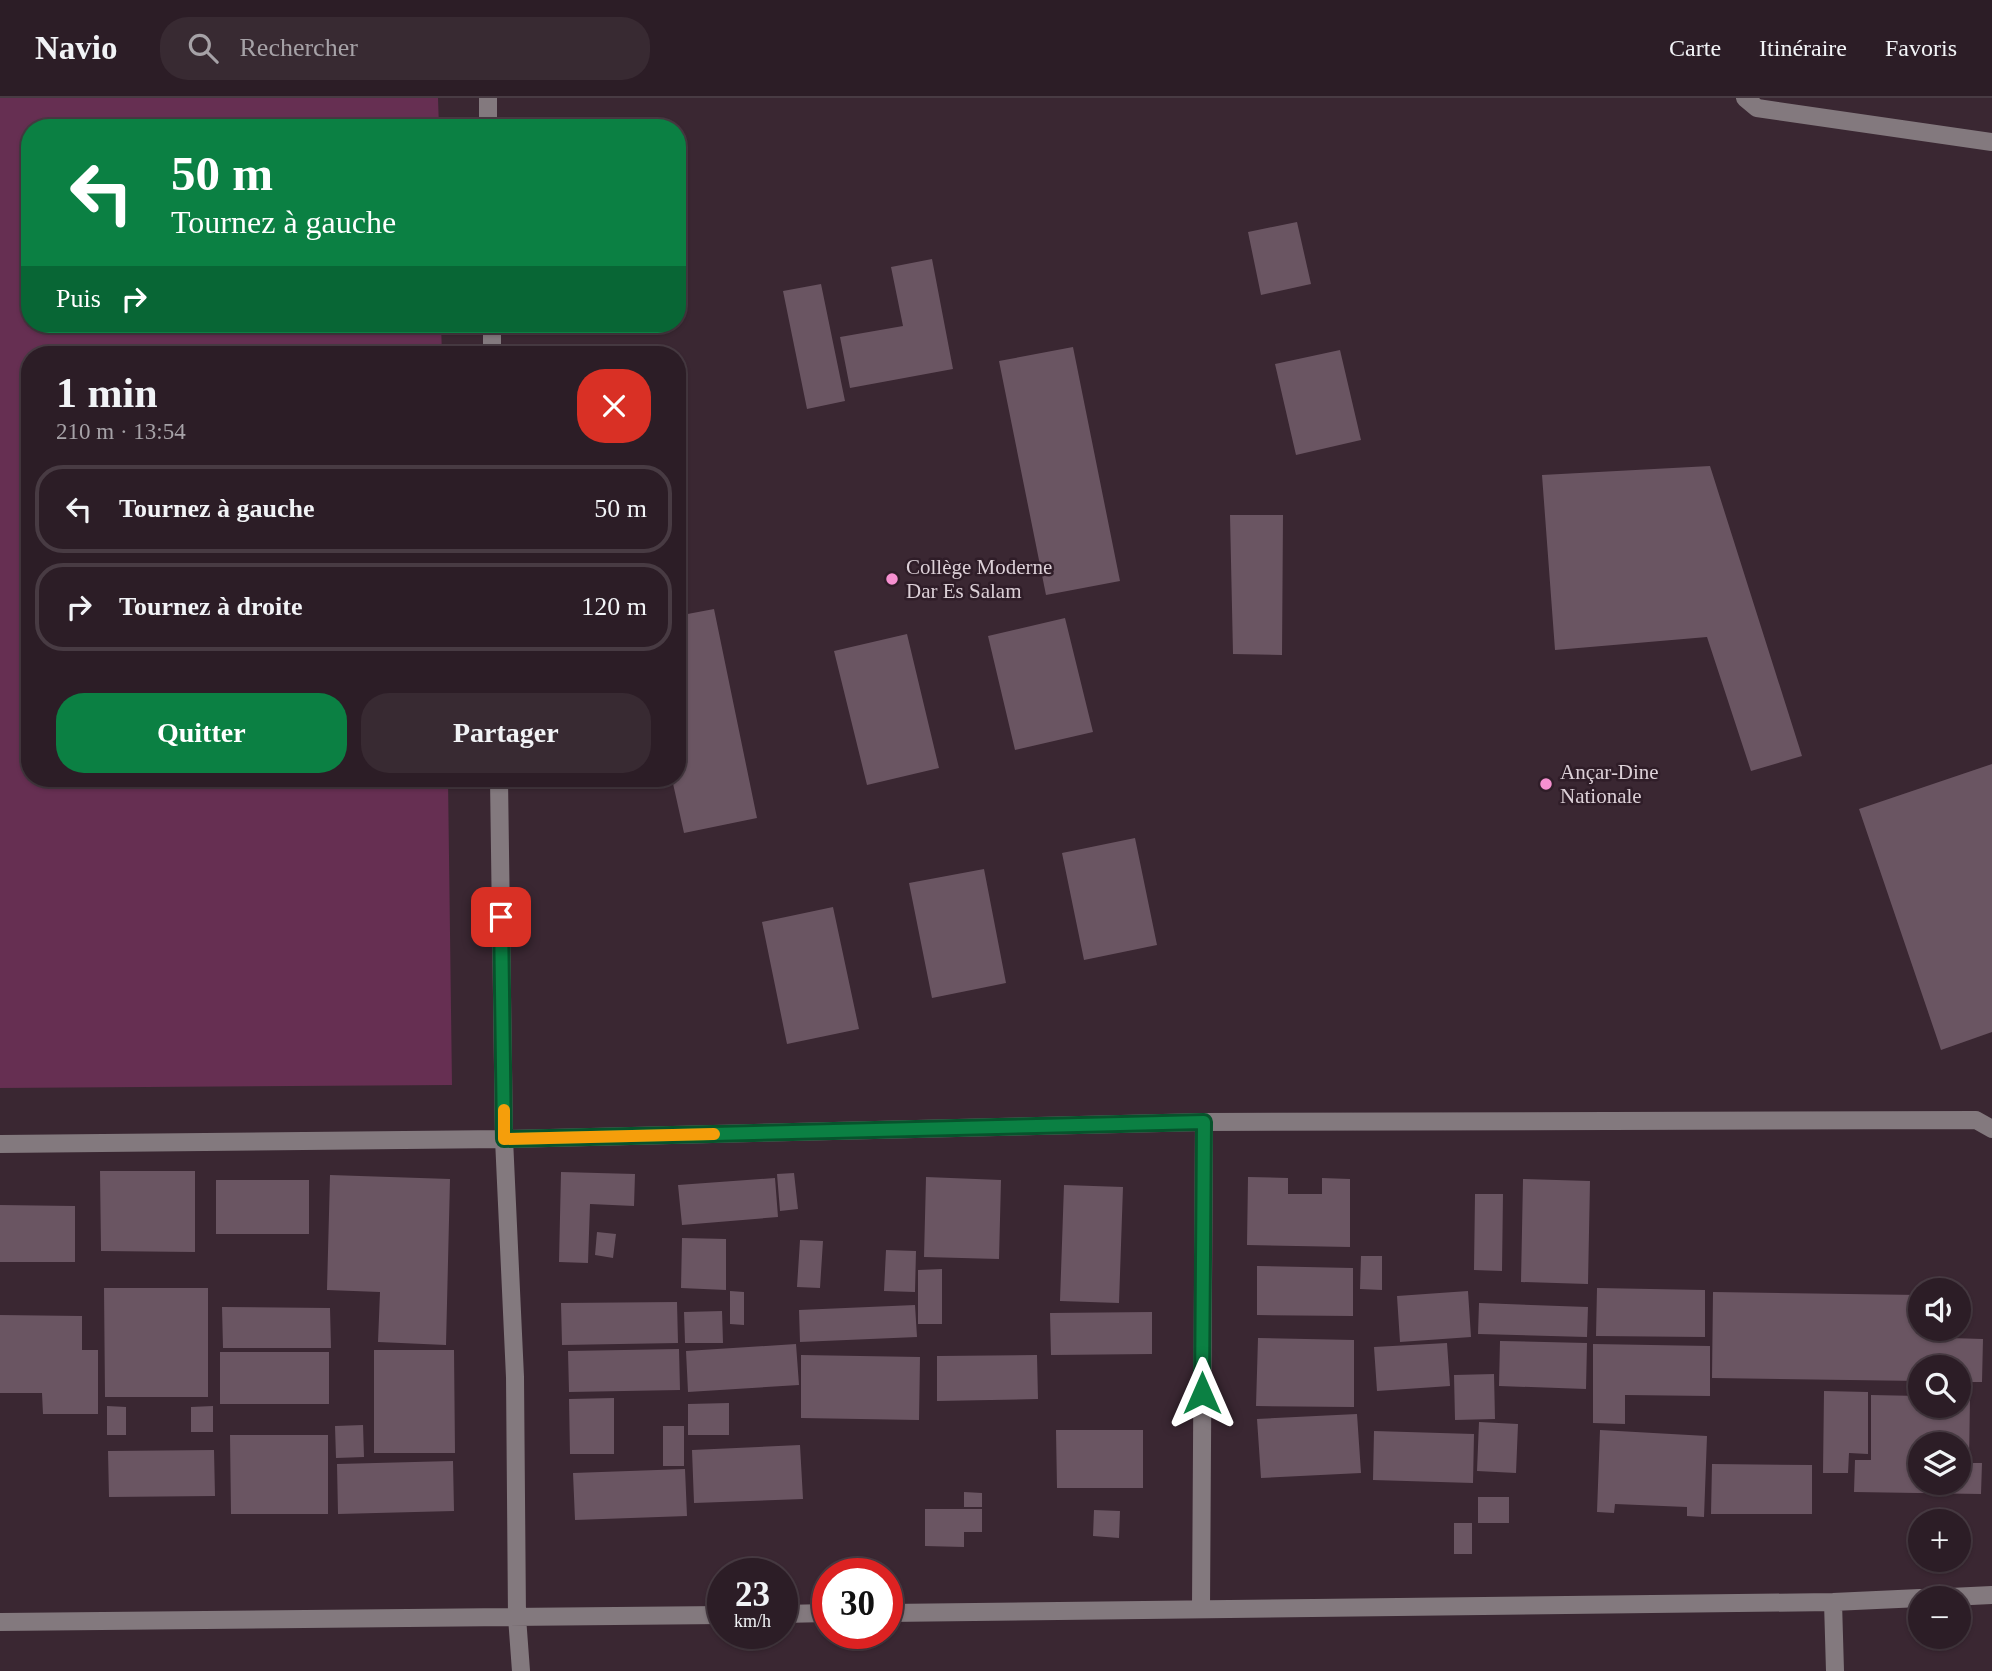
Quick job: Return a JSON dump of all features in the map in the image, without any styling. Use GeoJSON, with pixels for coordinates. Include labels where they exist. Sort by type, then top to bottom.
{"type":"FeatureCollection","features":[{"type":"Feature","properties":{"kind":"street"},"geometry":{"type":"LineString","coordinates":[[488,98],[488,119]]}},
{"type":"Feature","properties":{"kind":"street"},"geometry":{"type":"LineString","coordinates":[[1745,98],[1757,108],[1992,142]]}},
{"type":"Feature","properties":{"kind":"street"},"geometry":{"type":"LineString","coordinates":[[499,787],[504,1139],[515,1377],[520,1671]]}},
{"type":"Feature","properties":{"kind":"street"},"geometry":{"type":"LineString","coordinates":[[0,1144],[504,1139],[1204,1122],[1976,1120],[1992,1129]]}},
{"type":"Feature","properties":{"kind":"street"},"geometry":{"type":"LineString","coordinates":[[1201,1609],[1204,1122]]}},
{"type":"Feature","properties":{"kind":"street"},"geometry":{"type":"LineString","coordinates":[[1971,1596],[1992,1595]]}},
{"type":"Feature","properties":{"kind":"street"},"geometry":{"type":"LineString","coordinates":[[903,1613],[1833,1602],[1908,1599]]}},
{"type":"Feature","properties":{"kind":"street"},"geometry":{"type":"LineString","coordinates":[[1833,1602],[1835,1671]]}},
{"type":"Feature","properties":{"kind":"street"},"geometry":{"type":"LineString","coordinates":[[0,1622],[707,1615]]}},
{"type":"Feature","properties":{"kind":"shaded area"},"geometry":{"type":"Polygon","coordinates":[[[0,98],[438,98],[439,119],[21,119],[21,333],[441,333],[442,346],[21,346],[21,787],[448,787],[452,1085],[0,1088],[0,98]]]}},
{"type":"Feature","properties":{"kind":"building"},"geometry":{"type":"Polygon","coordinates":[[[1297,222],[1311,284],[1261,295],[1248,232],[1297,222]]]}},
{"type":"Feature","properties":{"kind":"building"},"geometry":{"type":"Polygon","coordinates":[[[932,259],[953,369],[850,388],[840,337],[903,326],[891,267],[932,259]]]}},
{"type":"Feature","properties":{"kind":"building"},"geometry":{"type":"Polygon","coordinates":[[[821,284],[845,401],[807,409],[783,291],[821,284]]]}},
{"type":"Feature","properties":{"kind":"building"},"geometry":{"type":"Polygon","coordinates":[[[1073,347],[1120,581],[1046,595],[999,361],[1073,347]]]}},
{"type":"Feature","properties":{"kind":"building"},"geometry":{"type":"Polygon","coordinates":[[[1340,350],[1361,440],[1296,455],[1275,364],[1340,350]]]}},
{"type":"Feature","properties":{"kind":"building"},"geometry":{"type":"Polygon","coordinates":[[[1710,466],[1802,756],[1751,771],[1707,637],[1555,650],[1542,475],[1710,466]]]}},
{"type":"Feature","properties":{"kind":"building"},"geometry":{"type":"Polygon","coordinates":[[[1230,515],[1283,515],[1282,655],[1233,654],[1230,515]]]}},
{"type":"Feature","properties":{"kind":"building"},"geometry":{"type":"Polygon","coordinates":[[[714,609],[757,818],[684,833],[674,787],[686,787],[686,614],[714,609]]]}},
{"type":"Feature","properties":{"kind":"building"},"geometry":{"type":"Polygon","coordinates":[[[1065,618],[1093,732],[1015,750],[988,636],[1065,618]]]}},
{"type":"Feature","properties":{"kind":"building"},"geometry":{"type":"Polygon","coordinates":[[[907,634],[939,768],[867,785],[834,651],[907,634]]]}},
{"type":"Feature","properties":{"kind":"building"},"geometry":{"type":"Polygon","coordinates":[[[1992,764],[1992,1032],[1941,1050],[1859,809],[1992,764]]]}},
{"type":"Feature","properties":{"kind":"building"},"geometry":{"type":"Polygon","coordinates":[[[1135,838],[1157,945],[1084,960],[1062,853],[1135,838]]]}},
{"type":"Feature","properties":{"kind":"building"},"geometry":{"type":"Polygon","coordinates":[[[984,869],[1006,983],[932,998],[909,883],[984,869]]]}},
{"type":"Feature","properties":{"kind":"building"},"geometry":{"type":"Polygon","coordinates":[[[833,907],[859,1029],[787,1044],[762,922],[833,907]]]}},
{"type":"Feature","properties":{"kind":"building"},"geometry":{"type":"Polygon","coordinates":[[[100,1171],[195,1171],[195,1252],[101,1251],[100,1171]]]}},
{"type":"Feature","properties":{"kind":"building"},"geometry":{"type":"Polygon","coordinates":[[[561,1172],[635,1174],[634,1206],[590,1204],[588,1263],[559,1262],[561,1172]]]}},
{"type":"Feature","properties":{"kind":"building"},"geometry":{"type":"Polygon","coordinates":[[[794,1173],[798,1209],[780,1211],[777,1174],[794,1173]]]}},
{"type":"Feature","properties":{"kind":"building"},"geometry":{"type":"Polygon","coordinates":[[[330,1175],[450,1179],[446,1345],[378,1342],[380,1292],[327,1290],[330,1175]]]}},
{"type":"Feature","properties":{"kind":"building"},"geometry":{"type":"Polygon","coordinates":[[[926,1177],[1001,1180],[999,1259],[924,1257],[926,1177]]]}},
{"type":"Feature","properties":{"kind":"building"},"geometry":{"type":"Polygon","coordinates":[[[1248,1177],[1288,1178],[1288,1194],[1322,1194],[1322,1178],[1350,1179],[1350,1247],[1247,1245],[1248,1177]]]}},
{"type":"Feature","properties":{"kind":"building"},"geometry":{"type":"Polygon","coordinates":[[[775,1178],[778,1217],[682,1225],[678,1185],[775,1178]]]}},
{"type":"Feature","properties":{"kind":"building"},"geometry":{"type":"Polygon","coordinates":[[[1523,1179],[1590,1181],[1588,1284],[1521,1282],[1523,1179]]]}},
{"type":"Feature","properties":{"kind":"building"},"geometry":{"type":"Polygon","coordinates":[[[216,1180],[309,1180],[309,1234],[216,1234],[216,1180]]]}},
{"type":"Feature","properties":{"kind":"building"},"geometry":{"type":"Polygon","coordinates":[[[1064,1185],[1123,1187],[1119,1303],[1060,1301],[1064,1185]]]}},
{"type":"Feature","properties":{"kind":"building"},"geometry":{"type":"Polygon","coordinates":[[[1475,1194],[1503,1194],[1502,1271],[1474,1270],[1475,1194]]]}},
{"type":"Feature","properties":{"kind":"building"},"geometry":{"type":"Polygon","coordinates":[[[0,1205],[75,1206],[75,1262],[0,1262],[0,1205]]]}},
{"type":"Feature","properties":{"kind":"building"},"geometry":{"type":"Polygon","coordinates":[[[597,1232],[616,1234],[613,1258],[595,1255],[597,1232]]]}},
{"type":"Feature","properties":{"kind":"building"},"geometry":{"type":"Polygon","coordinates":[[[682,1238],[726,1239],[726,1290],[681,1288],[682,1238]]]}},
{"type":"Feature","properties":{"kind":"building"},"geometry":{"type":"Polygon","coordinates":[[[800,1240],[823,1241],[820,1288],[797,1287],[800,1240]]]}},
{"type":"Feature","properties":{"kind":"building"},"geometry":{"type":"Polygon","coordinates":[[[886,1250],[916,1251],[915,1292],[884,1291],[886,1250]]]}},
{"type":"Feature","properties":{"kind":"building"},"geometry":{"type":"Polygon","coordinates":[[[1361,1256],[1382,1256],[1382,1290],[1360,1289],[1361,1256]]]}},
{"type":"Feature","properties":{"kind":"building"},"geometry":{"type":"Polygon","coordinates":[[[1257,1266],[1353,1268],[1353,1316],[1257,1315],[1257,1266]]]}},
{"type":"Feature","properties":{"kind":"building"},"geometry":{"type":"Polygon","coordinates":[[[942,1269],[942,1324],[918,1324],[918,1270],[942,1269]]]}},
{"type":"Feature","properties":{"kind":"building"},"geometry":{"type":"Polygon","coordinates":[[[104,1288],[208,1288],[208,1397],[105,1397],[104,1288]]]}},
{"type":"Feature","properties":{"kind":"building"},"geometry":{"type":"Polygon","coordinates":[[[1597,1288],[1705,1290],[1705,1337],[1596,1336],[1597,1288]]]}},
{"type":"Feature","properties":{"kind":"building"},"geometry":{"type":"Polygon","coordinates":[[[730,1291],[744,1292],[744,1325],[730,1324],[730,1291]]]}},
{"type":"Feature","properties":{"kind":"building"},"geometry":{"type":"Polygon","coordinates":[[[1468,1291],[1471,1337],[1400,1342],[1397,1296],[1468,1291]]]}},
{"type":"Feature","properties":{"kind":"building"},"geometry":{"type":"Polygon","coordinates":[[[1713,1292],[1908,1295],[1908,1341],[1983,1339],[1982,1382],[1971,1382],[1971,1355],[1908,1355],[1908,1381],[1712,1378],[1713,1292]]]}},
{"type":"Feature","properties":{"kind":"building"},"geometry":{"type":"Polygon","coordinates":[[[677,1302],[678,1343],[562,1345],[561,1303],[677,1302]]]}},
{"type":"Feature","properties":{"kind":"building"},"geometry":{"type":"Polygon","coordinates":[[[1479,1303],[1588,1307],[1587,1337],[1478,1334],[1479,1303]]]}},
{"type":"Feature","properties":{"kind":"building"},"geometry":{"type":"Polygon","coordinates":[[[915,1305],[917,1337],[800,1342],[799,1310],[915,1305]]]}},
{"type":"Feature","properties":{"kind":"building"},"geometry":{"type":"Polygon","coordinates":[[[222,1307],[330,1308],[331,1348],[223,1348],[222,1307]]]}},
{"type":"Feature","properties":{"kind":"building"},"geometry":{"type":"Polygon","coordinates":[[[722,1311],[723,1343],[685,1343],[684,1312],[722,1311]]]}},
{"type":"Feature","properties":{"kind":"building"},"geometry":{"type":"Polygon","coordinates":[[[1152,1312],[1152,1354],[1051,1355],[1050,1313],[1152,1312]]]}},
{"type":"Feature","properties":{"kind":"building"},"geometry":{"type":"Polygon","coordinates":[[[0,1315],[82,1316],[82,1350],[98,1350],[98,1414],[43,1414],[42,1393],[0,1393],[0,1315]]]}},
{"type":"Feature","properties":{"kind":"building"},"geometry":{"type":"Polygon","coordinates":[[[1258,1338],[1354,1340],[1354,1407],[1256,1406],[1258,1338]]]}},
{"type":"Feature","properties":{"kind":"building"},"geometry":{"type":"Polygon","coordinates":[[[1500,1341],[1587,1343],[1586,1389],[1499,1386],[1500,1341]]]}},
{"type":"Feature","properties":{"kind":"building"},"geometry":{"type":"Polygon","coordinates":[[[1447,1343],[1450,1386],[1377,1391],[1374,1347],[1447,1343]]]}},
{"type":"Feature","properties":{"kind":"building"},"geometry":{"type":"Polygon","coordinates":[[[796,1344],[799,1385],[688,1392],[686,1351],[796,1344]]]}},
{"type":"Feature","properties":{"kind":"building"},"geometry":{"type":"Polygon","coordinates":[[[1593,1344],[1710,1346],[1710,1396],[1625,1395],[1625,1424],[1593,1423],[1593,1344]]]}},
{"type":"Feature","properties":{"kind":"building"},"geometry":{"type":"Polygon","coordinates":[[[679,1349],[680,1390],[569,1392],[568,1351],[679,1349]]]}},
{"type":"Feature","properties":{"kind":"building"},"geometry":{"type":"Polygon","coordinates":[[[374,1350],[454,1350],[455,1453],[374,1453],[374,1350]]]}},
{"type":"Feature","properties":{"kind":"building"},"geometry":{"type":"Polygon","coordinates":[[[220,1352],[329,1352],[329,1404],[220,1404],[220,1352]]]}},
{"type":"Feature","properties":{"kind":"building"},"geometry":{"type":"Polygon","coordinates":[[[801,1355],[920,1357],[919,1420],[801,1418],[801,1355]]]}},
{"type":"Feature","properties":{"kind":"building"},"geometry":{"type":"Polygon","coordinates":[[[1037,1355],[1038,1399],[937,1401],[937,1356],[1037,1355]]]}},
{"type":"Feature","properties":{"kind":"building"},"geometry":{"type":"Polygon","coordinates":[[[1494,1374],[1495,1419],[1455,1420],[1454,1375],[1494,1374]]]}},
{"type":"Feature","properties":{"kind":"building"},"geometry":{"type":"Polygon","coordinates":[[[1824,1391],[1868,1392],[1868,1454],[1849,1453],[1848,1473],[1823,1473],[1824,1391]]]}},
{"type":"Feature","properties":{"kind":"building"},"geometry":{"type":"Polygon","coordinates":[[[1871,1395],[1908,1396],[1908,1418],[1970,1418],[1969,1432],[1908,1432],[1908,1493],[1854,1492],[1855,1460],[1871,1460],[1871,1395]]]}},
{"type":"Feature","properties":{"kind":"building"},"geometry":{"type":"Polygon","coordinates":[[[614,1398],[614,1454],[570,1454],[569,1399],[614,1398]]]}},
{"type":"Feature","properties":{"kind":"building"},"geometry":{"type":"Polygon","coordinates":[[[729,1403],[729,1435],[688,1435],[688,1404],[729,1403]]]}},
{"type":"Feature","properties":{"kind":"building"},"geometry":{"type":"Polygon","coordinates":[[[107,1406],[126,1407],[126,1435],[107,1435],[107,1406]]]}},
{"type":"Feature","properties":{"kind":"building"},"geometry":{"type":"Polygon","coordinates":[[[213,1406],[213,1432],[191,1432],[191,1407],[213,1406]]]}},
{"type":"Feature","properties":{"kind":"building"},"geometry":{"type":"Polygon","coordinates":[[[1357,1414],[1361,1473],[1261,1478],[1257,1419],[1357,1414]]]}},
{"type":"Feature","properties":{"kind":"building"},"geometry":{"type":"Polygon","coordinates":[[[1479,1422],[1518,1424],[1516,1473],[1477,1471],[1479,1422]]]}},
{"type":"Feature","properties":{"kind":"building"},"geometry":{"type":"Polygon","coordinates":[[[363,1425],[364,1457],[336,1458],[335,1426],[363,1425]]]}},
{"type":"Feature","properties":{"kind":"building"},"geometry":{"type":"Polygon","coordinates":[[[663,1426],[684,1426],[684,1466],[663,1466],[663,1426]]]}},
{"type":"Feature","properties":{"kind":"building"},"geometry":{"type":"Polygon","coordinates":[[[1056,1430],[1143,1430],[1143,1488],[1057,1488],[1056,1430]]]}},
{"type":"Feature","properties":{"kind":"building"},"geometry":{"type":"Polygon","coordinates":[[[1600,1430],[1707,1436],[1704,1517],[1687,1516],[1687,1507],[1615,1504],[1614,1513],[1597,1512],[1600,1430]]]}},
{"type":"Feature","properties":{"kind":"building"},"geometry":{"type":"Polygon","coordinates":[[[1374,1431],[1474,1434],[1473,1483],[1373,1480],[1374,1431]]]}},
{"type":"Feature","properties":{"kind":"building"},"geometry":{"type":"Polygon","coordinates":[[[230,1435],[328,1435],[328,1514],[231,1514],[230,1435]]]}},
{"type":"Feature","properties":{"kind":"building"},"geometry":{"type":"Polygon","coordinates":[[[800,1445],[803,1499],[694,1503],[692,1450],[800,1445]]]}},
{"type":"Feature","properties":{"kind":"building"},"geometry":{"type":"Polygon","coordinates":[[[214,1450],[215,1496],[109,1497],[108,1451],[214,1450]]]}},
{"type":"Feature","properties":{"kind":"building"},"geometry":{"type":"Polygon","coordinates":[[[453,1461],[454,1511],[338,1514],[337,1464],[453,1461]]]}},
{"type":"Feature","properties":{"kind":"building"},"geometry":{"type":"Polygon","coordinates":[[[1971,1463],[1982,1463],[1981,1494],[1971,1494],[1971,1463]]]}},
{"type":"Feature","properties":{"kind":"building"},"geometry":{"type":"Polygon","coordinates":[[[1712,1464],[1812,1465],[1812,1514],[1711,1514],[1712,1464]]]}},
{"type":"Feature","properties":{"kind":"building"},"geometry":{"type":"Polygon","coordinates":[[[685,1469],[687,1516],[575,1520],[573,1473],[685,1469]]]}},
{"type":"Feature","properties":{"kind":"building"},"geometry":{"type":"Polygon","coordinates":[[[964,1492],[982,1493],[982,1507],[964,1507],[964,1492]]]}},
{"type":"Feature","properties":{"kind":"building"},"geometry":{"type":"Polygon","coordinates":[[[1478,1497],[1509,1497],[1509,1523],[1478,1523],[1478,1497]]]}},
{"type":"Feature","properties":{"kind":"building"},"geometry":{"type":"Polygon","coordinates":[[[925,1509],[982,1509],[982,1532],[964,1532],[964,1547],[925,1546],[925,1509]]]}},
{"type":"Feature","properties":{"kind":"building"},"geometry":{"type":"Polygon","coordinates":[[[1094,1510],[1120,1511],[1119,1538],[1093,1536],[1094,1510]]]}},
{"type":"Feature","properties":{"kind":"building"},"geometry":{"type":"Polygon","coordinates":[[[1454,1523],[1472,1523],[1472,1554],[1454,1554],[1454,1523]]]}},
{"type":"Feature","properties":{"kind":"slow traffic"},"geometry":{"type":"LineString","coordinates":[[504,1110],[504,1139],[714,1134]]}},
{"type":"Feature","properties":{"kind":"place","name":"Collège Moderne Dar Es Salam"},"geometry":{"type":"Point","coordinates":[892,579]}},
{"type":"Feature","properties":{"kind":"place","name":"Ançar-Dine Nationale"},"geometry":{"type":"Point","coordinates":[1546,784]}},
{"type":"Feature","properties":{"kind":"route"},"geometry":{"type":"LineString","coordinates":[[501,917],[504,1139],[1204,1122],[1202,1393]]}}]}
